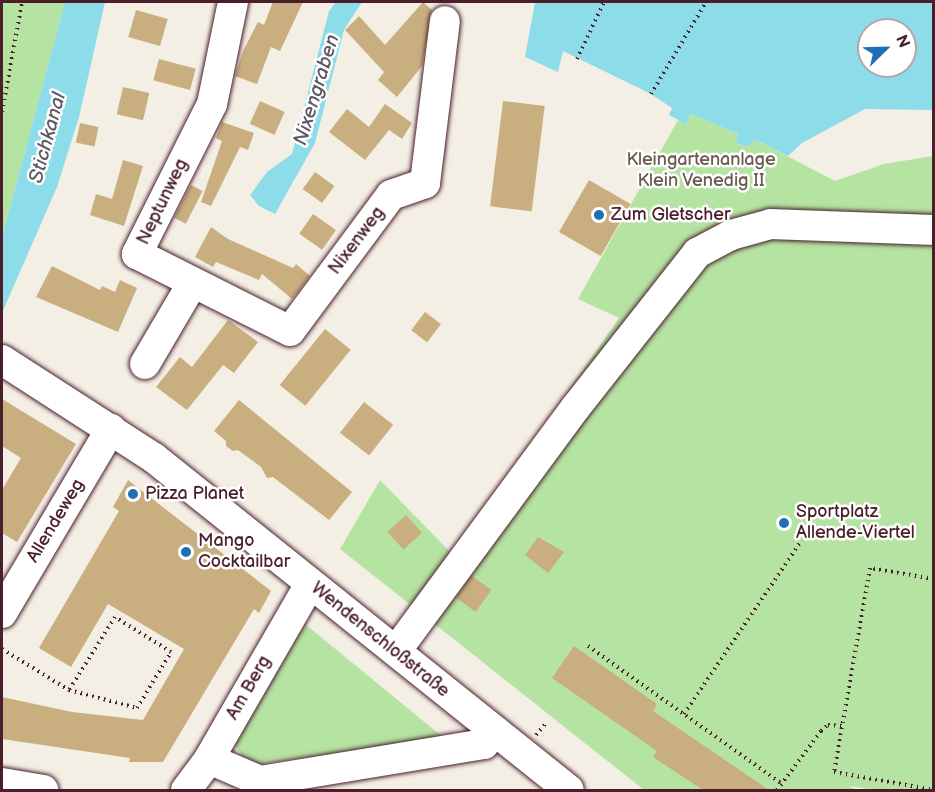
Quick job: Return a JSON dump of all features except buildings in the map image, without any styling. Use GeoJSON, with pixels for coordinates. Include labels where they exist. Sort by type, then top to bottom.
{"type":"FeatureCollection","features":[{"type":"Feature","properties":{"kind":"street","name":"Neptunweg"},"geometry":{"type":"LineString","coordinates":[[192,284],[138,254],[212,104],[233,2]]}},
{"type":"Feature","properties":{"kind":"street","name":"Nixenweg"},"geometry":{"type":"LineString","coordinates":[[192,284],[290,331],[391,195],[425,183],[445,21]]}},
{"type":"Feature","properties":{"kind":"street"},"geometry":{"type":"LineString","coordinates":[[396,651],[576,407],[697,253],[731,234],[771,224],[933,230]]}},
{"type":"Feature","properties":{"kind":"street"},"geometry":{"type":"LineString","coordinates":[[145,364],[192,284]]}},
{"type":"Feature","properties":{"kind":"street","name":"Wendenschloßstraße"},"geometry":{"type":"LineString","coordinates":[[10,365],[154,458],[569,790]]}},
{"type":"Feature","properties":{"kind":"street","name":"Allendeweg"},"geometry":{"type":"LineString","coordinates":[[2,613],[111,429]]}},
{"type":"Feature","properties":{"kind":"street","name":"Am Berg"},"geometry":{"type":"LineString","coordinates":[[186,790],[209,759],[310,584]]}},
{"type":"Feature","properties":{"kind":"street"},"geometry":{"type":"LineString","coordinates":[[209,759],[260,781],[484,744],[495,731]]}},
{"type":"Feature","properties":{"kind":"street"},"geometry":{"type":"LineString","coordinates":[[2,783],[43,790]]}},
{"type":"Feature","properties":{"kind":"path"},"geometry":{"type":"LineString","coordinates":[[2,112],[22,2]]}},
{"type":"Feature","properties":{"kind":"path"},"geometry":{"type":"LineString","coordinates":[[577,58],[604,2]]}},
{"type":"Feature","properties":{"kind":"path"},"geometry":{"type":"LineString","coordinates":[[651,94],[706,2]]}},
{"type":"Feature","properties":{"kind":"path"},"geometry":{"type":"LineString","coordinates":[[684,714],[802,540]]}},
{"type":"Feature","properties":{"kind":"path"},"geometry":{"type":"LineString","coordinates":[[933,579],[870,568],[834,772],[933,790]]}},
{"type":"Feature","properties":{"kind":"path"},"geometry":{"type":"LineString","coordinates":[[2,649],[69,690],[137,708],[171,652],[115,617],[69,690]]}},
{"type":"Feature","properties":{"kind":"path"},"geometry":{"type":"LineString","coordinates":[[588,646],[782,784]]}},
{"type":"Feature","properties":{"kind":"path"},"geometry":{"type":"LineString","coordinates":[[777,790],[820,731],[828,725],[842,726]]}},
{"type":"Feature","properties":{"kind":"green space"},"geometry":{"type":"Polygon","coordinates":[[[2,2],[65,2],[2,237],[2,2]]]}},
{"type":"Feature","properties":{"kind":"green space","name":"Sportplatz Allende-Viertel"},"geometry":{"type":"Polygon","coordinates":[[[691,114],[738,134],[736,142],[746,147],[756,140],[835,181],[884,164],[933,156],[933,221],[816,216],[724,220],[701,256],[780,227],[933,237],[933,790],[874,790],[849,786],[857,790],[644,790],[340,549],[380,480],[454,556],[619,318],[578,299],[678,120],[686,123],[691,114]]]}},
{"type":"Feature","properties":{"kind":"green space"},"geometry":{"type":"Polygon","coordinates":[[[305,624],[444,738],[257,764],[247,762],[234,744],[305,624]]]}},
{"type":"Feature","properties":{"kind":"water","name":"Stichkanal"},"geometry":{"type":"Polygon","coordinates":[[[65,2],[105,2],[79,117],[57,187],[2,313],[2,237],[65,2]]]}},
{"type":"Feature","properties":{"kind":"water","name":"Nixengraben"},"geometry":{"type":"Polygon","coordinates":[[[336,2],[362,2],[344,30],[315,143],[275,214],[259,206],[250,195],[267,172],[292,154],[329,11],[336,2]]]}},
{"type":"Feature","properties":{"kind":"water"},"geometry":{"type":"Polygon","coordinates":[[[535,2],[933,2],[933,110],[865,109],[802,143],[788,156],[756,140],[746,147],[736,142],[738,134],[691,114],[686,124],[669,115],[672,108],[651,94],[563,51],[558,72],[525,57],[535,2]]]}},
{"type":"Feature","properties":{"kind":"place","name":"Zum Gletscher"},"geometry":{"type":"Point","coordinates":[599,215]}},
{"type":"Feature","properties":{"kind":"place","name":"Pizza Planet"},"geometry":{"type":"Point","coordinates":[133,494]}},
{"type":"Feature","properties":{"kind":"place","name":"Sportplatz Allende-Viertel"},"geometry":{"type":"Point","coordinates":[784,523]}},
{"type":"Feature","properties":{"kind":"place","name":"Mango Cocktailbar"},"geometry":{"type":"Point","coordinates":[186,552]}},
{"type":"Feature","properties":{"kind":"park label","name":"Kleingartenanlage Klein Venedig II"},"geometry":{"type":"Point","coordinates":[701,171]}}]}
